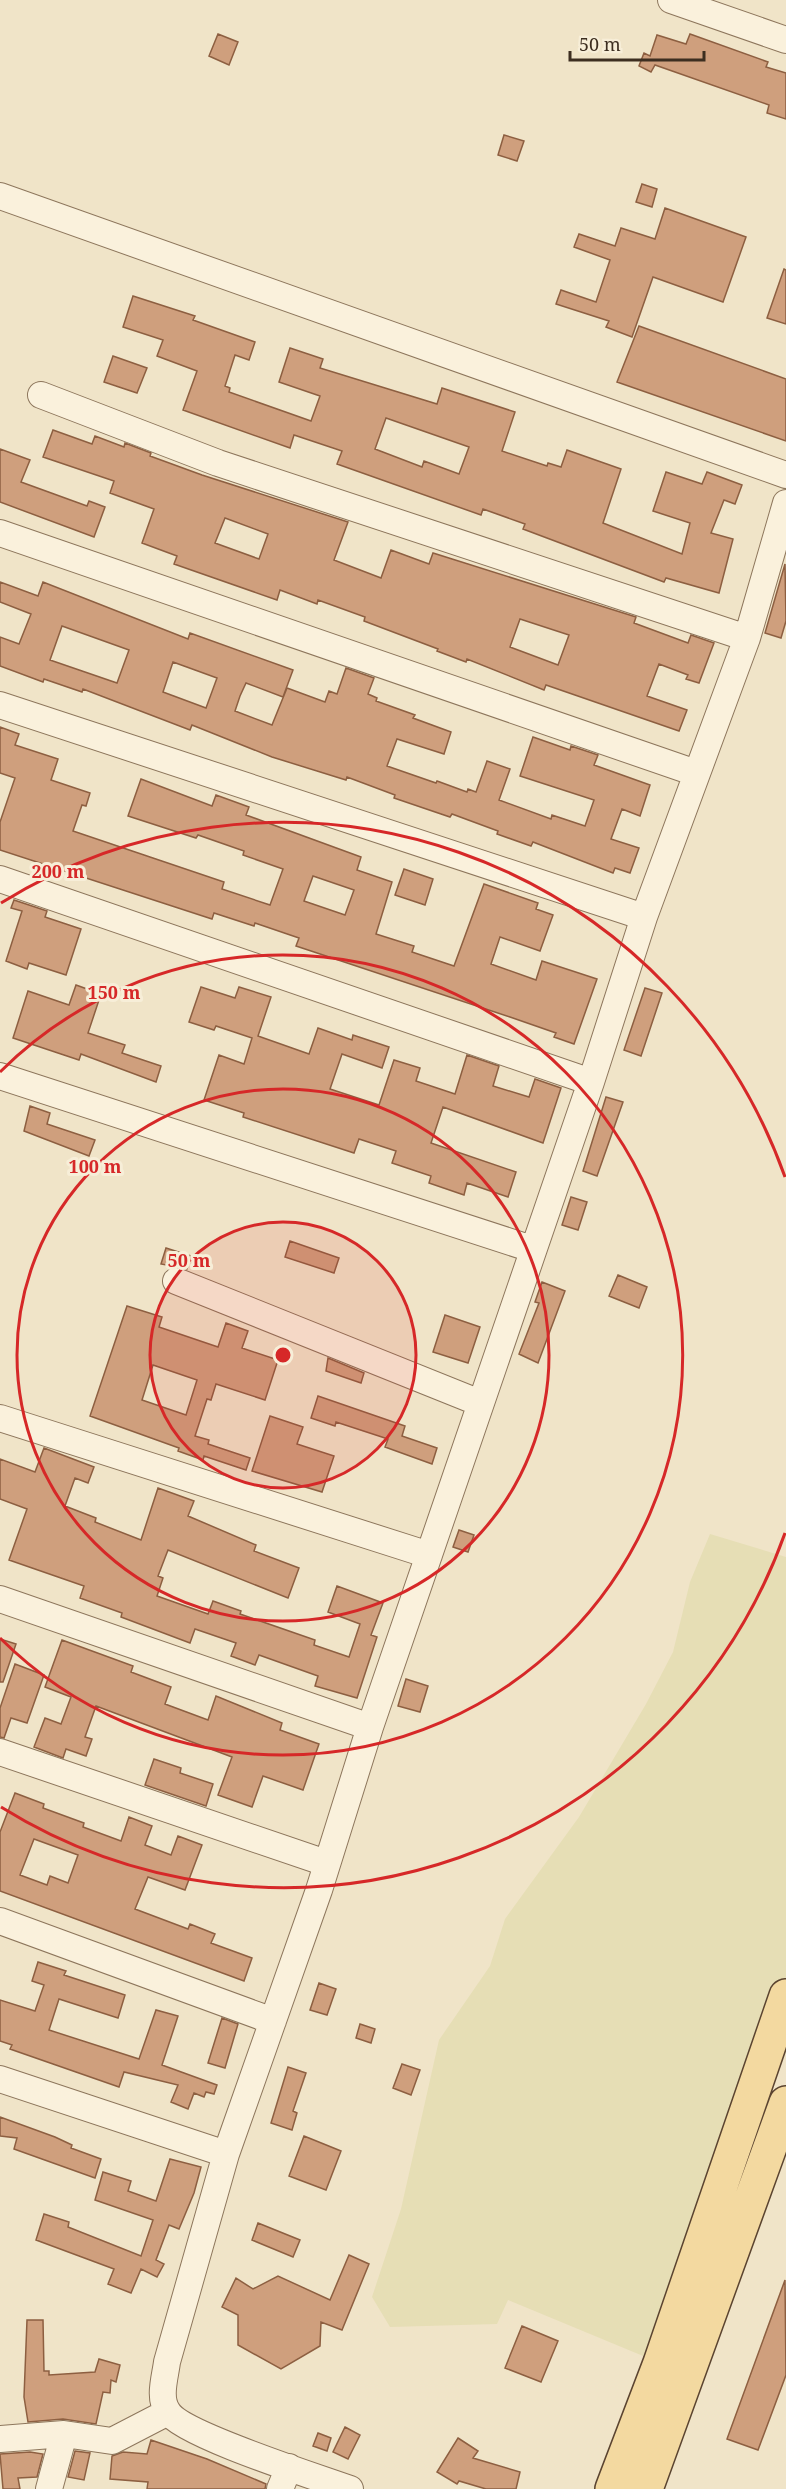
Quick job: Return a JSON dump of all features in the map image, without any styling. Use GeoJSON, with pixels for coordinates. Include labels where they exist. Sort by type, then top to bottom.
{"type":"FeatureCollection","features":[{"type":"Feature","properties":{"kind":"main road"},"geometry":{"type":"LineString","coordinates":[[628,2486],[660,2363],[786,1996]]}},
{"type":"Feature","properties":{"kind":"main road"},"geometry":{"type":"LineString","coordinates":[[628,2486],[786,2103]]}},
{"type":"Feature","properties":{"kind":"street"},"geometry":{"type":"LineString","coordinates":[[670,0],[786,40]]}},
{"type":"Feature","properties":{"kind":"street"},"geometry":{"type":"LineString","coordinates":[[0,196],[786,475]]}},
{"type":"Feature","properties":{"kind":"street"},"geometry":{"type":"LineString","coordinates":[[41,395],[218,463],[747,638]]}},
{"type":"Feature","properties":{"kind":"street"},"geometry":{"type":"LineString","coordinates":[[350,2489],[284,2478],[180,2422],[168,2412],[162,2397],[167,2362],[226,2154],[273,2021],[370,1727],[591,1082],[645,917],[747,638],[786,503]]}},
{"type":"Feature","properties":{"kind":"street"},"geometry":{"type":"LineString","coordinates":[[0,533],[696,773]]}},
{"type":"Feature","properties":{"kind":"street"},"geometry":{"type":"LineString","coordinates":[[0,705],[645,917]]}},
{"type":"Feature","properties":{"kind":"street"},"geometry":{"type":"LineString","coordinates":[[0,879],[591,1082]]}},
{"type":"Feature","properties":{"kind":"street"},"geometry":{"type":"LineString","coordinates":[[0,1076],[532,1249]]}},
{"type":"Feature","properties":{"kind":"street"},"geometry":{"type":"LineString","coordinates":[[176,1281],[480,1403]]}},
{"type":"Feature","properties":{"kind":"street"},"geometry":{"type":"LineString","coordinates":[[0,1418],[429,1555]]}},
{"type":"Feature","properties":{"kind":"street"},"geometry":{"type":"LineString","coordinates":[[0,1599],[370,1727]]}},
{"type":"Feature","properties":{"kind":"street"},"geometry":{"type":"LineString","coordinates":[[0,1752],[326,1863]]}},
{"type":"Feature","properties":{"kind":"street"},"geometry":{"type":"LineString","coordinates":[[0,1921],[273,2021]]}},
{"type":"Feature","properties":{"kind":"street"},"geometry":{"type":"LineString","coordinates":[[0,2079],[226,2154]]}},
{"type":"Feature","properties":{"kind":"street"},"geometry":{"type":"LineString","coordinates":[[0,2439],[64,2434],[112,2440],[168,2412]]}},
{"type":"Feature","properties":{"kind":"street"},"geometry":{"type":"LineString","coordinates":[[50,2489],[64,2434]]}},
{"type":"Feature","properties":{"kind":"shaded area"},"geometry":{"type":"Polygon","coordinates":[[[710,1534],[786,1557],[786,1996],[660,2363],[508,2300],[497,2324],[390,2327],[372,2297],[401,2209],[439,2040],[490,1966],[505,1919],[579,1817],[646,1704],[673,1652],[690,1582],[710,1534]]]}},
{"type":"Feature","properties":{"kind":"building"},"geometry":{"type":"Polygon","coordinates":[[[218,34],[238,42],[229,65],[209,56],[218,34]]]}},
{"type":"Feature","properties":{"kind":"building"},"geometry":{"type":"Polygon","coordinates":[[[690,34],[768,62],[766,67],[786,73],[786,119],[767,113],[769,105],[655,65],[651,72],[639,66],[644,53],[650,56],[657,35],[686,44],[690,34]]]}},
{"type":"Feature","properties":{"kind":"building"},"geometry":{"type":"Polygon","coordinates":[[[504,135],[524,141],[517,161],[498,155],[504,135]]]}},
{"type":"Feature","properties":{"kind":"building"},"geometry":{"type":"Polygon","coordinates":[[[642,184],[657,189],[652,207],[636,202],[642,184]]]}},
{"type":"Feature","properties":{"kind":"building"},"geometry":{"type":"Polygon","coordinates":[[[665,208],[746,237],[723,302],[653,277],[632,337],[606,327],[609,321],[556,304],[561,290],[596,302],[610,260],[574,247],[579,234],[615,246],[621,228],[655,239],[665,208]]]}},
{"type":"Feature","properties":{"kind":"building"},"geometry":{"type":"Polygon","coordinates":[[[784,269],[786,270],[786,324],[767,318],[784,269]]]}},
{"type":"Feature","properties":{"kind":"building"},"geometry":{"type":"Polygon","coordinates":[[[133,296],[195,316],[193,320],[255,342],[249,360],[235,355],[225,386],[230,388],[229,392],[311,421],[320,396],[279,382],[290,348],[323,359],[320,368],[437,404],[442,388],[515,412],[502,451],[547,466],[548,463],[561,467],[567,450],[621,469],[603,523],[682,554],[690,523],[653,511],[666,472],[702,484],[707,472],[742,485],[735,504],[724,500],[711,533],[733,539],[719,593],[666,578],[664,582],[523,529],[525,524],[483,509],[481,515],[337,464],[342,451],[294,435],[290,448],[183,410],[197,371],[157,356],[163,340],[123,327],[133,296]],[[386,418],[375,449],[422,467],[424,461],[459,474],[469,447],[386,418]]]}},
{"type":"Feature","properties":{"kind":"building"},"geometry":{"type":"Polygon","coordinates":[[[639,326],[786,379],[786,441],[617,382],[639,326]]]}},
{"type":"Feature","properties":{"kind":"building"},"geometry":{"type":"Polygon","coordinates":[[[113,356],[147,368],[137,393],[104,382],[113,356]]]}},
{"type":"Feature","properties":{"kind":"building"},"geometry":{"type":"Polygon","coordinates":[[[53,430],[92,444],[95,436],[124,447],[125,443],[151,453],[150,456],[202,475],[348,522],[334,560],[381,578],[391,550],[429,564],[433,553],[636,617],[634,623],[688,643],[691,635],[714,643],[699,683],[686,679],[688,675],[659,664],[647,696],[687,710],[679,731],[546,685],[544,690],[467,659],[466,662],[364,621],[365,617],[318,600],[317,604],[280,590],[277,600],[174,564],[177,556],[142,543],[154,509],[110,493],[114,481],[43,457],[53,430]],[[225,518],[215,543],[259,559],[268,534],[225,518]],[[520,619],[510,647],[558,665],[569,635],[520,619]]]}},
{"type":"Feature","properties":{"kind":"building"},"geometry":{"type":"Polygon","coordinates":[[[0,449],[30,460],[21,482],[87,506],[89,501],[105,507],[94,537],[0,502],[0,449]]]}},
{"type":"Feature","properties":{"kind":"building"},"geometry":{"type":"Polygon","coordinates":[[[785,564],[786,621],[781,638],[765,633],[785,564]]]}},
{"type":"Feature","properties":{"kind":"building"},"geometry":{"type":"Polygon","coordinates":[[[0,582],[38,596],[43,582],[188,639],[190,633],[293,670],[283,697],[246,683],[240,696],[235,711],[272,725],[287,688],[325,702],[329,691],[337,694],[346,668],[374,678],[368,694],[377,698],[376,701],[415,715],[413,718],[451,732],[444,754],[397,739],[387,766],[436,783],[437,781],[467,792],[468,789],[476,792],[487,761],[510,769],[499,800],[551,819],[552,815],[585,826],[594,800],[520,776],[533,737],[570,750],[571,746],[598,755],[594,765],[650,785],[640,816],[622,809],[611,839],[639,848],[630,873],[615,868],[613,873],[533,842],[531,846],[497,834],[498,831],[452,814],[450,817],[394,798],[395,795],[347,777],[346,780],[272,757],[192,725],[190,730],[83,689],[82,692],[44,679],[43,682],[0,666],[0,637],[19,644],[31,614],[0,602],[0,582]],[[62,626],[50,660],[117,683],[129,650],[62,626]],[[173,662],[163,692],[206,708],[217,678],[173,662]]]}},
{"type":"Feature","properties":{"kind":"building"},"geometry":{"type":"Polygon","coordinates":[[[0,727],[19,734],[15,745],[58,759],[51,780],[90,793],[86,806],[82,805],[73,831],[224,882],[222,889],[270,905],[283,869],[243,855],[244,851],[198,835],[196,838],[128,816],[141,779],[212,806],[216,795],[249,807],[246,815],[361,857],[357,870],[392,882],[376,934],[414,946],[412,952],[454,966],[484,884],[538,903],[536,909],[553,915],[540,951],[500,937],[491,964],[536,980],[542,961],[597,979],[574,1044],[554,1037],[556,1033],[296,946],[299,938],[255,923],[254,926],[214,913],[212,919],[0,850],[0,822],[15,778],[0,773],[0,727]],[[313,876],[304,901],[345,915],[354,890],[313,876]]]}},
{"type":"Feature","properties":{"kind":"building"},"geometry":{"type":"Polygon","coordinates":[[[404,869],[433,879],[425,905],[395,895],[404,869]]]}},
{"type":"Feature","properties":{"kind":"building"},"geometry":{"type":"Polygon","coordinates":[[[14,900],[47,911],[45,917],[81,929],[66,975],[29,963],[27,969],[6,961],[22,911],[11,908],[14,900]]]}},
{"type":"Feature","properties":{"kind":"building"},"geometry":{"type":"Polygon","coordinates":[[[76,985],[101,994],[88,1033],[125,1045],[122,1053],[161,1066],[156,1082],[81,1054],[79,1060],[13,1038],[28,991],[69,1005],[76,985]]]}},
{"type":"Feature","properties":{"kind":"building"},"geometry":{"type":"Polygon","coordinates":[[[201,987],[235,998],[239,987],[271,997],[258,1036],[309,1054],[318,1028],[352,1040],[353,1035],[389,1047],[382,1068],[342,1054],[330,1089],[379,1105],[394,1060],[420,1068],[416,1081],[455,1094],[467,1055],[499,1066],[493,1086],[529,1097],[535,1079],[561,1088],[543,1143],[443,1107],[431,1143],[516,1172],[508,1197],[467,1183],[464,1195],[429,1183],[431,1176],[392,1163],[396,1151],[359,1139],[354,1153],[243,1117],[244,1113],[204,1100],[219,1055],[244,1064],[252,1038],[216,1026],[214,1030],[189,1022],[201,987]]]}},
{"type":"Feature","properties":{"kind":"building"},"geometry":{"type":"Polygon","coordinates":[[[645,988],[662,993],[641,1056],[624,1050],[645,988]]]}},
{"type":"Feature","properties":{"kind":"building"},"geometry":{"type":"Polygon","coordinates":[[[606,1097],[623,1102],[597,1176],[583,1171],[606,1097]]]}},
{"type":"Feature","properties":{"kind":"building"},"geometry":{"type":"Polygon","coordinates":[[[30,1106],[50,1113],[47,1124],[95,1140],[89,1156],[24,1131],[30,1106]]]}},
{"type":"Feature","properties":{"kind":"building"},"geometry":{"type":"Polygon","coordinates":[[[571,1197],[587,1202],[578,1230],[562,1225],[571,1197]]]}},
{"type":"Feature","properties":{"kind":"building"},"geometry":{"type":"Polygon","coordinates":[[[290,1241],[339,1258],[334,1273],[285,1257],[290,1241]]]}},
{"type":"Feature","properties":{"kind":"building"},"geometry":{"type":"Polygon","coordinates":[[[166,1248],[191,1256],[187,1269],[161,1264],[166,1248]]]}},
{"type":"Feature","properties":{"kind":"building"},"geometry":{"type":"Polygon","coordinates":[[[618,1275],[647,1287],[639,1308],[609,1296],[618,1275]]]}},
{"type":"Feature","properties":{"kind":"building"},"geometry":{"type":"Polygon","coordinates":[[[542,1282],[565,1291],[538,1363],[519,1354],[539,1303],[535,1302],[542,1282]]]}},
{"type":"Feature","properties":{"kind":"building"},"geometry":{"type":"Polygon","coordinates":[[[127,1306],[162,1317],[159,1327],[218,1347],[226,1323],[248,1331],[242,1348],[278,1360],[265,1400],[216,1384],[211,1400],[207,1399],[195,1436],[209,1440],[208,1444],[250,1458],[246,1470],[204,1456],[203,1460],[178,1451],[179,1448],[90,1416],[127,1306]],[[153,1365],[142,1400],[186,1415],[197,1380],[153,1365]]]}},
{"type":"Feature","properties":{"kind":"building"},"geometry":{"type":"Polygon","coordinates":[[[445,1315],[480,1327],[468,1363],[433,1352],[445,1315]]]}},
{"type":"Feature","properties":{"kind":"building"},"geometry":{"type":"Polygon","coordinates":[[[328,1358],[364,1373],[361,1383],[326,1371],[328,1358]]]}},
{"type":"Feature","properties":{"kind":"building"},"geometry":{"type":"Polygon","coordinates":[[[318,1396],[405,1426],[402,1436],[437,1448],[432,1464],[385,1447],[388,1439],[336,1422],[335,1426],[311,1418],[318,1396]]]}},
{"type":"Feature","properties":{"kind":"building"},"geometry":{"type":"Polygon","coordinates":[[[270,1416],[303,1427],[297,1444],[334,1456],[322,1492],[252,1471],[270,1416]]]}},
{"type":"Feature","properties":{"kind":"building"},"geometry":{"type":"Polygon","coordinates":[[[44,1448],[94,1467],[88,1483],[75,1478],[65,1506],[96,1518],[95,1522],[141,1540],[158,1488],[194,1501],[188,1516],[256,1545],[254,1551],[299,1568],[288,1598],[168,1550],[158,1576],[163,1578],[157,1596],[208,1614],[213,1601],[241,1611],[240,1614],[315,1640],[314,1645],[349,1657],[360,1624],[328,1612],[337,1586],[383,1603],[371,1635],[377,1637],[357,1698],[315,1686],[318,1676],[259,1655],[255,1665],[231,1656],[236,1643],[195,1629],[190,1643],[121,1617],[122,1613],[80,1598],[84,1586],[9,1560],[27,1509],[0,1499],[0,1459],[35,1472],[44,1448]]]}},
{"type":"Feature","properties":{"kind":"building"},"geometry":{"type":"Polygon","coordinates":[[[459,1530],[474,1535],[468,1552],[453,1547],[459,1530]]]}},
{"type":"Feature","properties":{"kind":"building"},"geometry":{"type":"Polygon","coordinates":[[[0,1639],[16,1644],[3,1682],[0,1682],[0,1639]]]}},
{"type":"Feature","properties":{"kind":"building"},"geometry":{"type":"Polygon","coordinates":[[[62,1640],[133,1666],[131,1672],[171,1687],[165,1704],[208,1720],[216,1696],[282,1723],[280,1730],[319,1744],[303,1790],[263,1776],[252,1807],[218,1795],[232,1757],[96,1706],[85,1737],[92,1739],[86,1756],[66,1749],[63,1758],[34,1747],[45,1718],[61,1724],[71,1697],[45,1687],[62,1640]]]}},
{"type":"Feature","properties":{"kind":"building"},"geometry":{"type":"Polygon","coordinates":[[[15,1664],[44,1675],[27,1723],[11,1718],[4,1738],[0,1737],[0,1708],[15,1664]]]}},
{"type":"Feature","properties":{"kind":"building"},"geometry":{"type":"Polygon","coordinates":[[[406,1679],[428,1686],[420,1712],[398,1706],[406,1679]]]}},
{"type":"Feature","properties":{"kind":"building"},"geometry":{"type":"Polygon","coordinates":[[[154,1759],[181,1768],[180,1773],[213,1784],[206,1806],[145,1785],[154,1759]]]}},
{"type":"Feature","properties":{"kind":"building"},"geometry":{"type":"Polygon","coordinates":[[[15,1793],[44,1804],[43,1808],[84,1823],[83,1827],[121,1841],[129,1817],[152,1826],[145,1845],[171,1855],[178,1836],[202,1845],[185,1890],[148,1877],[135,1909],[188,1929],[190,1924],[215,1934],[211,1943],[252,1958],[244,1981],[0,1891],[0,1832],[15,1793]],[[34,1839],[20,1875],[47,1885],[50,1876],[68,1883],[78,1855],[34,1839]]]}},
{"type":"Feature","properties":{"kind":"building"},"geometry":{"type":"Polygon","coordinates":[[[38,1962],[66,1971],[64,1975],[125,1995],[118,2018],[59,1999],[49,2030],[139,2059],[156,2010],[178,2016],[162,2065],[217,2085],[214,2094],[206,2092],[204,2097],[194,2093],[188,2109],[171,2102],[178,2085],[124,2072],[119,2087],[10,2049],[12,2045],[0,2041],[0,2000],[35,2011],[44,1985],[32,1981],[38,1962]]]}},
{"type":"Feature","properties":{"kind":"building"},"geometry":{"type":"Polygon","coordinates":[[[319,1983],[336,1989],[327,2015],[310,2010],[319,1983]]]}},
{"type":"Feature","properties":{"kind":"building"},"geometry":{"type":"Polygon","coordinates":[[[222,2018],[238,2024],[225,2068],[208,2063],[222,2018]]]}},
{"type":"Feature","properties":{"kind":"building"},"geometry":{"type":"Polygon","coordinates":[[[360,2024],[375,2029],[371,2043],[356,2038],[360,2024]]]}},
{"type":"Feature","properties":{"kind":"building"},"geometry":{"type":"Polygon","coordinates":[[[402,2064],[420,2070],[411,2095],[393,2088],[402,2064]]]}},
{"type":"Feature","properties":{"kind":"building"},"geometry":{"type":"Polygon","coordinates":[[[288,2067],[306,2073],[293,2111],[297,2113],[292,2130],[271,2123],[288,2067]]]}},
{"type":"Feature","properties":{"kind":"building"},"geometry":{"type":"Polygon","coordinates":[[[0,2117],[55,2137],[72,2145],[71,2148],[101,2159],[95,2178],[14,2149],[17,2138],[0,2136],[0,2117]]]}},
{"type":"Feature","properties":{"kind":"building"},"geometry":{"type":"Polygon","coordinates":[[[304,2136],[341,2151],[326,2190],[289,2176],[304,2136]]]}},
{"type":"Feature","properties":{"kind":"building"},"geometry":{"type":"Polygon","coordinates":[[[170,2159],[201,2167],[194,2193],[179,2229],[169,2225],[156,2260],[164,2264],[157,2277],[141,2269],[131,2293],[108,2284],[114,2269],[36,2240],[44,2214],[69,2222],[68,2227],[141,2256],[153,2220],[95,2200],[103,2172],[131,2181],[128,2191],[156,2201],[170,2159]]]}},
{"type":"Feature","properties":{"kind":"building"},"geometry":{"type":"Polygon","coordinates":[[[258,2223],[300,2240],[293,2257],[252,2240],[258,2223]]]}},
{"type":"Feature","properties":{"kind":"building"},"geometry":{"type":"Polygon","coordinates":[[[349,2255],[369,2264],[342,2330],[321,2322],[320,2346],[281,2369],[238,2345],[238,2315],[222,2307],[236,2278],[253,2289],[278,2276],[330,2300],[349,2255]]]}},
{"type":"Feature","properties":{"kind":"building"},"geometry":{"type":"Polygon","coordinates":[[[785,2280],[786,2375],[758,2450],[727,2439],[785,2280]]]}},
{"type":"Feature","properties":{"kind":"building"},"geometry":{"type":"Polygon","coordinates":[[[27,2320],[43,2320],[44,2371],[49,2371],[49,2375],[95,2372],[99,2359],[120,2365],[116,2382],[111,2380],[110,2393],[103,2392],[96,2424],[63,2419],[28,2422],[24,2397],[27,2320]]]}},
{"type":"Feature","properties":{"kind":"building"},"geometry":{"type":"Polygon","coordinates":[[[522,2326],[558,2341],[541,2382],[505,2368],[522,2326]]]}},
{"type":"Feature","properties":{"kind":"building"},"geometry":{"type":"Polygon","coordinates":[[[345,2427],[360,2435],[348,2459],[333,2452],[345,2427]]]}},
{"type":"Feature","properties":{"kind":"building"},"geometry":{"type":"Polygon","coordinates":[[[318,2433],[331,2438],[327,2451],[313,2446],[318,2433]]]}},
{"type":"Feature","properties":{"kind":"building"},"geometry":{"type":"Polygon","coordinates":[[[458,2438],[478,2451],[473,2458],[520,2472],[516,2489],[486,2489],[459,2481],[457,2484],[437,2472],[458,2438]]]}},
{"type":"Feature","properties":{"kind":"building"},"geometry":{"type":"Polygon","coordinates":[[[151,2440],[207,2459],[266,2484],[265,2489],[147,2489],[148,2482],[110,2479],[112,2456],[123,2452],[147,2454],[151,2440]]]}},
{"type":"Feature","properties":{"kind":"building"},"geometry":{"type":"Polygon","coordinates":[[[75,2451],[90,2453],[84,2480],[68,2477],[75,2451]]]}},
{"type":"Feature","properties":{"kind":"building"},"geometry":{"type":"Polygon","coordinates":[[[30,2452],[43,2454],[37,2477],[18,2478],[20,2489],[3,2489],[0,2454],[30,2452]]]}}]}
